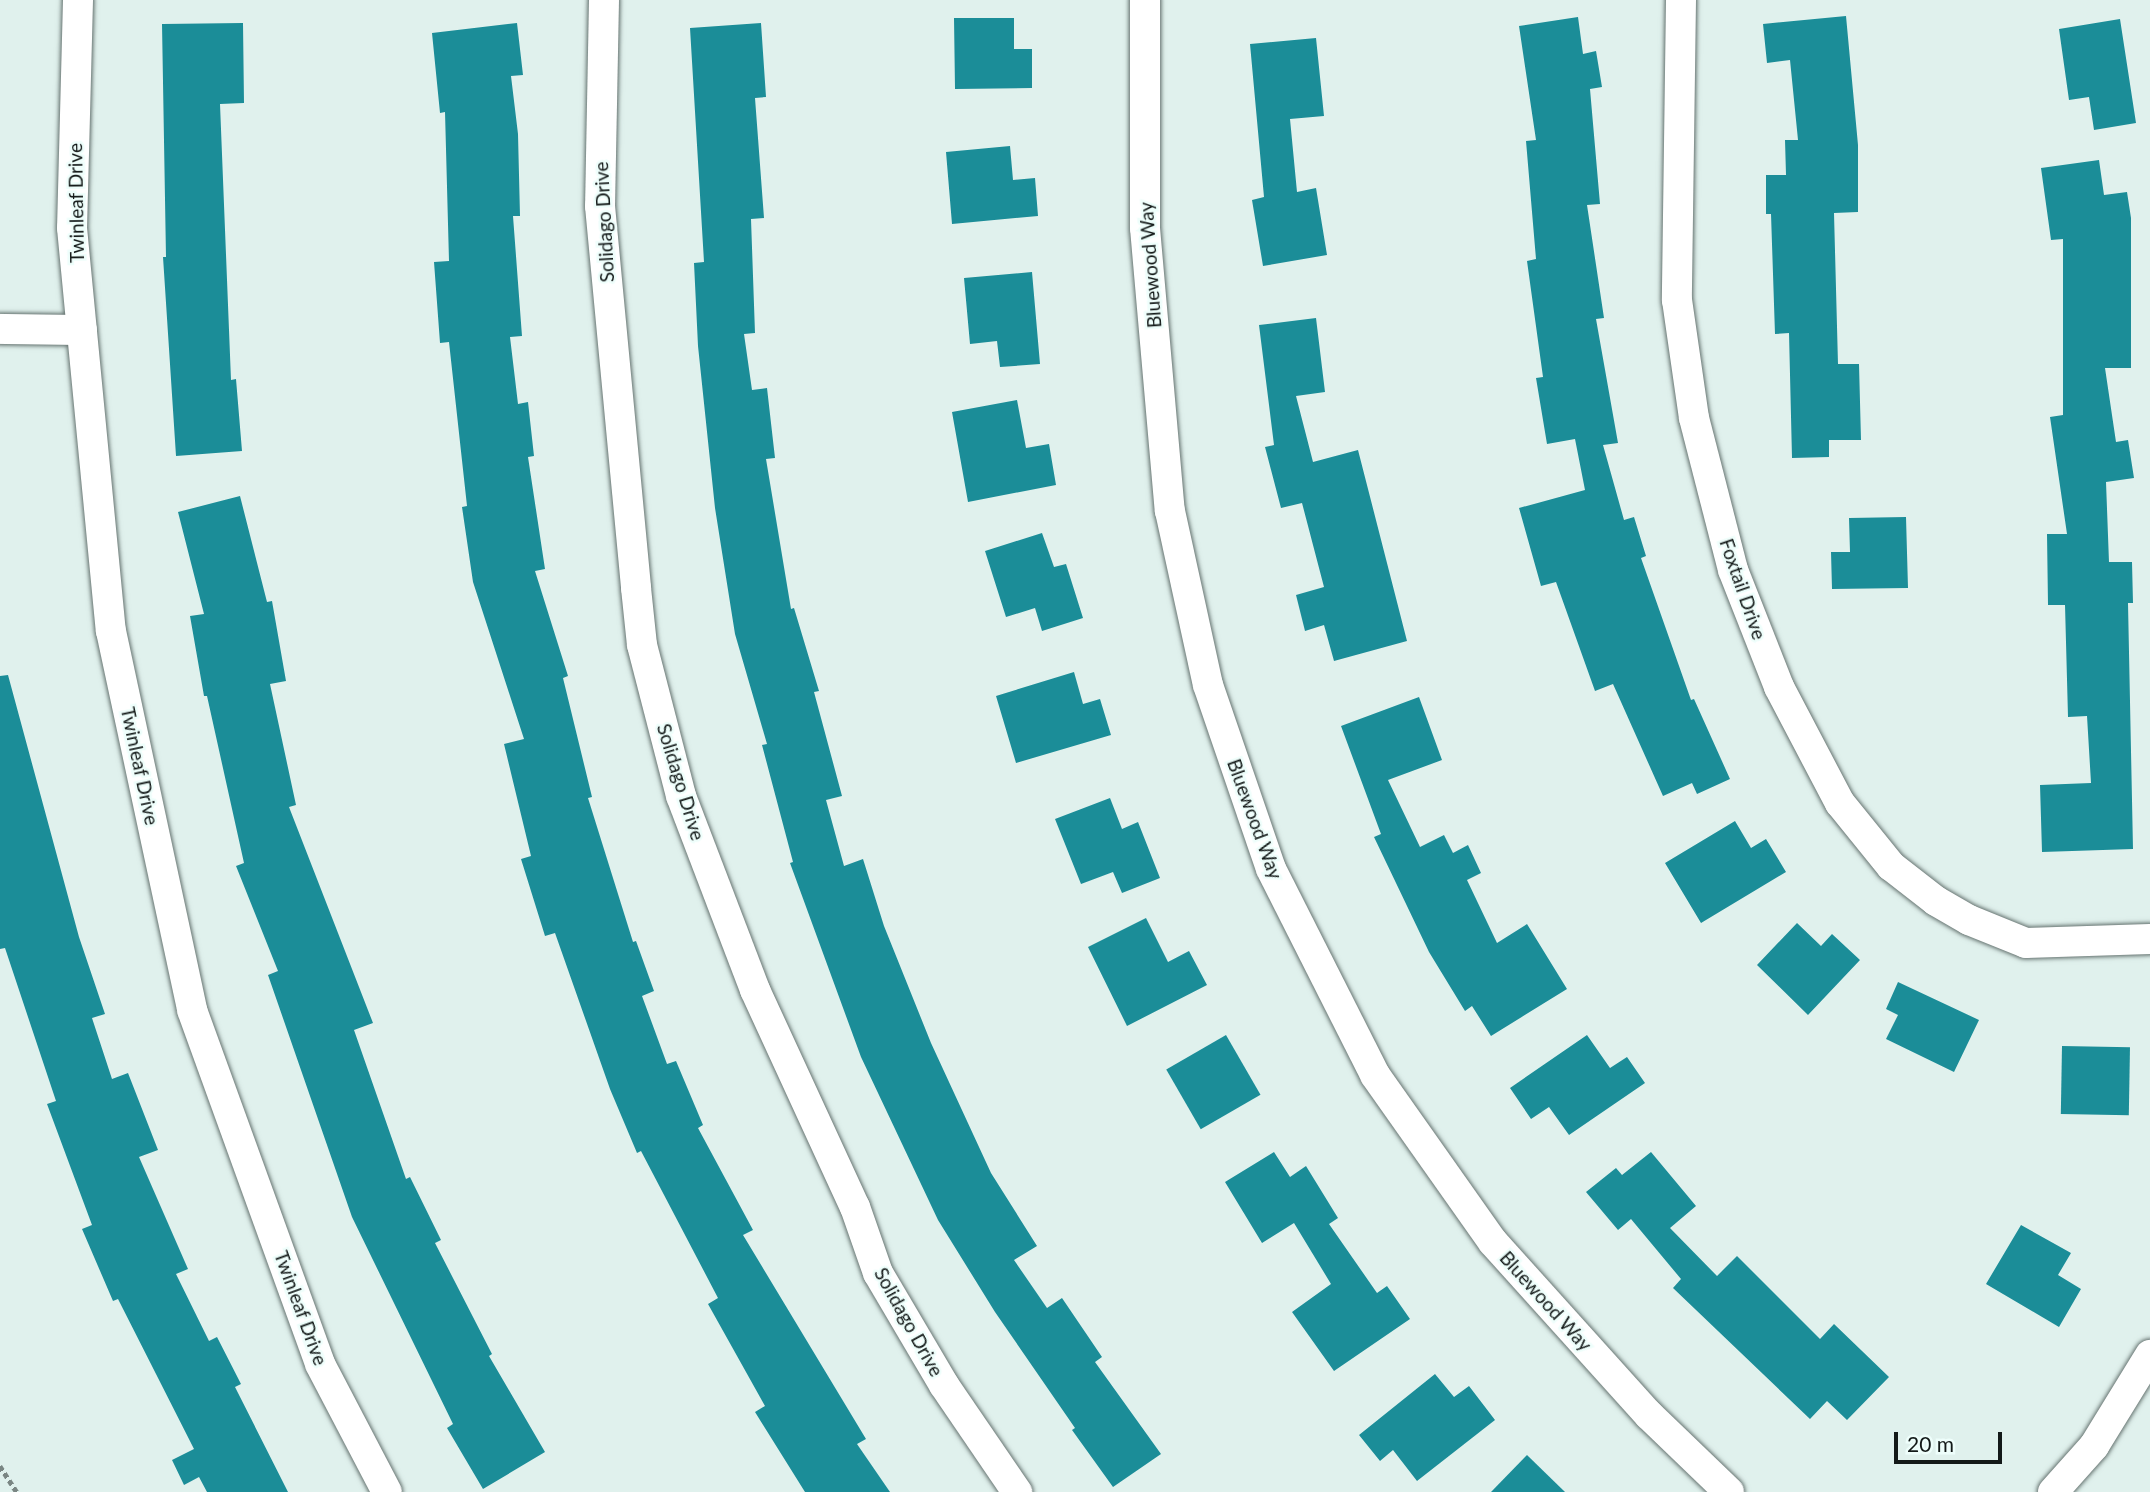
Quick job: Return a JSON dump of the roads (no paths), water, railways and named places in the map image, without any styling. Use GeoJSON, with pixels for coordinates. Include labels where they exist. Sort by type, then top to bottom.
{"type":"FeatureCollection","features":[{"type":"Feature","properties":{"kind":"street","name":"Twinleaf Drive"},"geometry":{"type":"LineString","coordinates":[[78,0],[72,228],[111,631],[192,1010],[320,1364],[387,1492]]}},
{"type":"Feature","properties":{"kind":"street","name":"Solidago Drive"},"geometry":{"type":"LineString","coordinates":[[604,0],[600,206],[635,575],[642,645],[681,796],[755,989],[855,1207],[878,1273],[944,1385],[1017,1492]]}},
{"type":"Feature","properties":{"kind":"street","name":"Bluewood Way"},"geometry":{"type":"LineString","coordinates":[[1144,0],[1145,228],[1170,511],[1208,685],[1271,869],[1375,1075],[1493,1242],[1649,1415],[1729,1492]]}},
{"type":"Feature","properties":{"kind":"street","name":"Foxtail Drive"},"geometry":{"type":"LineString","coordinates":[[1681,0],[1677,300],[1694,418],[1733,570],[1779,687],[1840,803],[1891,866],[1936,901],[1969,920],[2026,943],[2150,939]]}},
{"type":"Feature","properties":{"kind":"street"},"geometry":{"type":"LineString","coordinates":[[0,329],[82,330]]}},
{"type":"Feature","properties":{"kind":"street"},"geometry":{"type":"LineString","coordinates":[[2053,1492],[2094,1446],[2150,1355]]}}]}
